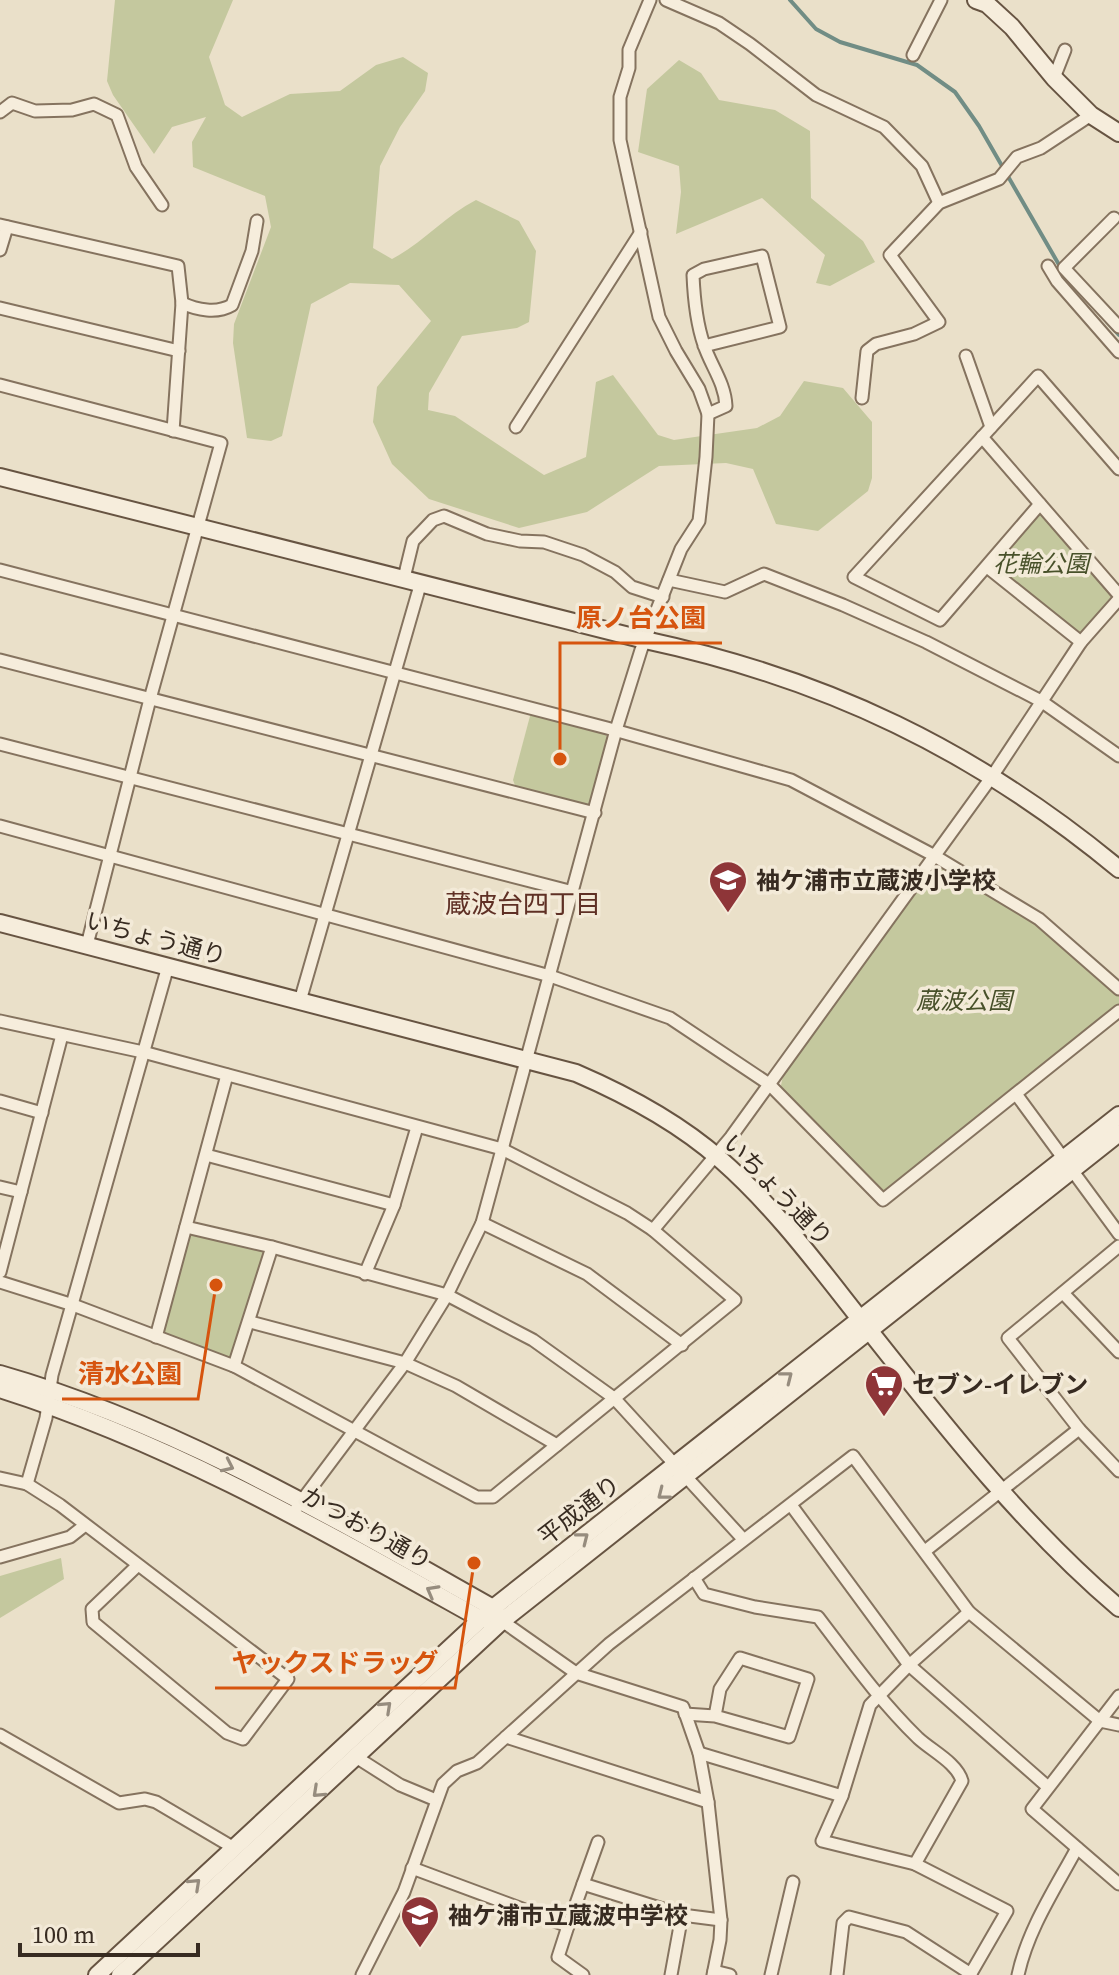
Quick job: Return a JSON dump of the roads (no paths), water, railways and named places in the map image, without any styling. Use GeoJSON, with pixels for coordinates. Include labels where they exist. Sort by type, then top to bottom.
{"type":"FeatureCollection","features":[{"type":"Feature","properties":{"kind":"street"},"geometry":{"type":"LineString","coordinates":[[297,1507],[405,1363],[447,1295],[482,1223],[616,730],[645,640],[681,549],[699,521],[708,414],[699,389],[659,317],[620,140],[620,97],[629,68],[629,50],[650,0]]}},
{"type":"Feature","properties":{"kind":"street"},"geometry":{"type":"LineString","coordinates":[[666,0],[719,23],[816,95],[884,127],[922,166],[939,203]]}},
{"type":"Feature","properties":{"kind":"street"},"geometry":{"type":"LineString","coordinates":[[913,55],[941,0]]}},
{"type":"Feature","properties":{"kind":"street"},"geometry":{"type":"LineString","coordinates":[[984,1],[1012,27],[1054,78],[1091,115],[1118,131]]}},
{"type":"Feature","properties":{"kind":"street"},"geometry":{"type":"LineString","coordinates":[[1054,78],[1065,50]]}},
{"type":"Feature","properties":{"kind":"street"},"geometry":{"type":"LineString","coordinates":[[0,112],[12,103],[35,111],[72,110],[94,104],[117,115],[136,167],[162,205]]}},
{"type":"Feature","properties":{"kind":"street"},"geometry":{"type":"LineString","coordinates":[[862,398],[867,351],[876,344],[914,334],[939,322],[890,255],[939,203],[999,179],[1017,157],[1041,148],[1091,115]]}},
{"type":"Feature","properties":{"kind":"street"},"geometry":{"type":"LineString","coordinates":[[1114,218],[1064,268],[1119,327]]}},
{"type":"Feature","properties":{"kind":"street"},"geometry":{"type":"LineString","coordinates":[[182,303],[195,309],[211,310],[227,309],[232,305],[249,261],[257,221]]}},
{"type":"Feature","properties":{"kind":"street"},"geometry":{"type":"LineString","coordinates":[[0,250],[3,226],[178,266],[182,303],[173,431]]}},
{"type":"Feature","properties":{"kind":"street"},"geometry":{"type":"LineString","coordinates":[[516,427],[641,232]]}},
{"type":"Feature","properties":{"kind":"street"},"geometry":{"type":"LineString","coordinates":[[704,346],[780,327],[762,256],[704,269],[693,275],[694,304],[704,346],[725,392],[726,406],[708,414]]}},
{"type":"Feature","properties":{"kind":"street"},"geometry":{"type":"LineString","coordinates":[[1048,266],[1057,281],[1119,352]]}},
{"type":"Feature","properties":{"kind":"street"},"geometry":{"type":"LineString","coordinates":[[0,308],[179,351]]}},
{"type":"Feature","properties":{"kind":"street"},"geometry":{"type":"LineString","coordinates":[[966,356],[991,427]]}},
{"type":"Feature","properties":{"kind":"street"},"geometry":{"type":"LineString","coordinates":[[1040,504],[940,620],[854,577],[1038,376],[1119,469]]}},
{"type":"Feature","properties":{"kind":"street"},"geometry":{"type":"LineString","coordinates":[[0,385],[221,443],[150,699],[87,945]]}},
{"type":"Feature","properties":{"kind":"street"},"geometry":{"type":"LineString","coordinates":[[653,1230],[716,1156],[993,775],[1081,642],[1119,597],[982,437]]}},
{"type":"Feature","properties":{"kind":"street"},"geometry":{"type":"LineString","coordinates":[[0,477],[707,653],[819,690],[928,739],[993,775],[1119,869]]}},
{"type":"Feature","properties":{"kind":"street"},"geometry":{"type":"LineString","coordinates":[[300,1001],[369,755],[396,672],[412,580],[413,541],[433,520],[444,516],[487,534],[544,542],[583,555],[615,572],[632,587],[663,597]]}},
{"type":"Feature","properties":{"kind":"street"},"geometry":{"type":"LineString","coordinates":[[987,567],[1081,642]]}},
{"type":"Feature","properties":{"kind":"street"},"geometry":{"type":"LineString","coordinates":[[0,570],[616,730],[791,780],[933,855],[1039,919],[1119,989]]}},
{"type":"Feature","properties":{"kind":"street"},"geometry":{"type":"LineString","coordinates":[[669,580],[725,592],[764,574],[926,642],[1041,701],[1119,756]]}},
{"type":"Feature","properties":{"kind":"street"},"geometry":{"type":"LineString","coordinates":[[0,660],[595,813]]}},
{"type":"Feature","properties":{"kind":"street"},"geometry":{"type":"LineString","coordinates":[[0,744],[573,892]]}},
{"type":"Feature","properties":{"kind":"street"},"geometry":{"type":"LineString","coordinates":[[0,826],[550,976],[670,1018],[769,1084],[883,1200],[1119,1011]]}},
{"type":"Feature","properties":{"kind":"street","name":"いちょう通り"},"geometry":{"type":"LineString","coordinates":[[0,923],[576,1073],[642,1104],[716,1156],[800,1243],[1001,1491],[1088,1582],[1119,1608]]}},
{"type":"Feature","properties":{"kind":"street"},"geometry":{"type":"LineString","coordinates":[[27,1484],[48,1396],[168,966]]}},
{"type":"Feature","properties":{"kind":"street"},"geometry":{"type":"LineString","coordinates":[[0,1021],[143,1052],[502,1149],[627,1213],[653,1230],[735,1300],[493,1497],[486,1499],[477,1497],[234,1366],[73,1305],[0,1282]]}},
{"type":"Feature","properties":{"kind":"street"},"geometry":{"type":"LineString","coordinates":[[0,1272],[62,1035]]}},
{"type":"Feature","properties":{"kind":"street"},"geometry":{"type":"LineString","coordinates":[[156,1337],[227,1075]]}},
{"type":"Feature","properties":{"kind":"street"},"geometry":{"type":"LineString","coordinates":[[1016,1094],[1119,1234]]}},
{"type":"Feature","properties":{"kind":"street"},"geometry":{"type":"LineString","coordinates":[[0,1101],[42,1113]]}},
{"type":"Feature","properties":{"kind":"street","name":"平成通り"},"geometry":{"type":"LineString","coordinates":[[97,1975],[492,1616],[1069,1164],[1119,1115]]}},
{"type":"Feature","properties":{"kind":"street"},"geometry":{"type":"LineString","coordinates":[[365,1274],[394,1205],[417,1127]]}},
{"type":"Feature","properties":{"kind":"street","name":"平成通り"},"geometry":{"type":"LineString","coordinates":[[1069,1164],[1119,1133]]}},
{"type":"Feature","properties":{"kind":"street"},"geometry":{"type":"LineString","coordinates":[[206,1155],[394,1205]]}},
{"type":"Feature","properties":{"kind":"street"},"geometry":{"type":"LineString","coordinates":[[0,1187],[21,1192]]}},
{"type":"Feature","properties":{"kind":"street"},"geometry":{"type":"LineString","coordinates":[[482,1223],[587,1274],[682,1345]]}},
{"type":"Feature","properties":{"kind":"street"},"geometry":{"type":"LineString","coordinates":[[186,1227],[447,1295],[533,1340],[614,1398],[743,1539]]}},
{"type":"Feature","properties":{"kind":"street"},"geometry":{"type":"LineString","coordinates":[[1119,1246],[1008,1338],[1079,1429],[1119,1471]]}},
{"type":"Feature","properties":{"kind":"street"},"geometry":{"type":"LineString","coordinates":[[234,1366],[272,1247]]}},
{"type":"Feature","properties":{"kind":"street"},"geometry":{"type":"LineString","coordinates":[[1063,1293],[1119,1352]]}},
{"type":"Feature","properties":{"kind":"street"},"geometry":{"type":"LineString","coordinates":[[250,1322],[405,1363],[456,1386],[557,1445]]}},
{"type":"Feature","properties":{"kind":"street","name":"かつおり通り"},"geometry":{"type":"LineString","coordinates":[[0,1374],[48,1396],[145,1427],[297,1507],[492,1616]]}},
{"type":"Feature","properties":{"kind":"street","name":"かつおり通り"},"geometry":{"type":"LineString","coordinates":[[0,1389],[48,1396]]}},
{"type":"Feature","properties":{"kind":"street"},"geometry":{"type":"LineString","coordinates":[[925,1551],[1079,1429]]}},
{"type":"Feature","properties":{"kind":"street"},"geometry":{"type":"LineString","coordinates":[[362,1975],[404,1892],[443,1784],[457,1771],[477,1763],[576,1673],[743,1539],[853,1456],[969,1612],[1100,1721],[1119,1725]]}},
{"type":"Feature","properties":{"kind":"street"},"geometry":{"type":"LineString","coordinates":[[0,1478],[27,1484],[60,1505],[288,1679],[243,1739],[227,1733],[93,1622],[92,1609],[137,1566]]}},
{"type":"Feature","properties":{"kind":"street"},"geometry":{"type":"LineString","coordinates":[[791,1505],[909,1665],[1048,1787]]}},
{"type":"Feature","properties":{"kind":"street"},"geometry":{"type":"LineString","coordinates":[[0,1557],[70,1537],[84,1526]]}},
{"type":"Feature","properties":{"kind":"street"},"geometry":{"type":"LineString","coordinates":[[694,1578],[704,1594],[755,1607],[818,1617],[879,1697],[932,1751],[959,1771],[962,1781],[915,1864]]}},
{"type":"Feature","properties":{"kind":"street"},"geometry":{"type":"LineString","coordinates":[[837,1975],[843,1923],[849,1917],[906,1932],[970,1974],[1007,1911],[915,1864],[822,1841],[842,1796],[867,1713],[909,1665],[969,1612]]}},
{"type":"Feature","properties":{"kind":"street"},"geometry":{"type":"LineString","coordinates":[[492,1616],[576,1673],[683,1707],[699,1753],[708,1802],[721,1920],[714,1973],[730,1975]]}},
{"type":"Feature","properties":{"kind":"street","name":"平成通り"},"geometry":{"type":"LineString","coordinates":[[120,1975],[356,1757],[492,1616]]}},
{"type":"Feature","properties":{"kind":"street"},"geometry":{"type":"LineString","coordinates":[[685,1714],[715,1716],[789,1737],[808,1679],[740,1658],[720,1689],[715,1716]]}},
{"type":"Feature","properties":{"kind":"street"},"geometry":{"type":"LineString","coordinates":[[1119,1696],[1032,1809],[1119,1884]]}},
{"type":"Feature","properties":{"kind":"street"},"geometry":{"type":"LineString","coordinates":[[0,1735],[119,1803],[145,1799],[156,1802],[234,1848]]}},
{"type":"Feature","properties":{"kind":"street"},"geometry":{"type":"LineString","coordinates":[[506,1737],[708,1802]]}},
{"type":"Feature","properties":{"kind":"street"},"geometry":{"type":"LineString","coordinates":[[699,1753],[842,1796]]}},
{"type":"Feature","properties":{"kind":"street"},"geometry":{"type":"LineString","coordinates":[[356,1757],[400,1785],[436,1800]]}},
{"type":"Feature","properties":{"kind":"street"},"geometry":{"type":"LineString","coordinates":[[583,1975],[558,1957],[598,1842]]}},
{"type":"Feature","properties":{"kind":"street"},"geometry":{"type":"LineString","coordinates":[[1018,1975],[1035,1926],[1077,1848]]}},
{"type":"Feature","properties":{"kind":"street"},"geometry":{"type":"LineString","coordinates":[[412,1868],[568,1926]]}},
{"type":"Feature","properties":{"kind":"street"},"geometry":{"type":"LineString","coordinates":[[771,1975],[793,1882]]}},
{"type":"Feature","properties":{"kind":"street"},"geometry":{"type":"LineString","coordinates":[[583,1884],[682,1915],[721,1920]]}},
{"type":"Feature","properties":{"kind":"street"},"geometry":{"type":"LineString","coordinates":[[671,1975],[682,1915]]}},
{"type":"Feature","properties":{"kind":"waterway"},"geometry":{"type":"LineString","coordinates":[[790,0],[816,29],[840,42],[917,65],[955,92],[979,126],[1062,270]]}},
{"type":"Feature","properties":{"kind":"waterway"},"geometry":{"type":"LineString","coordinates":[[1107,322],[1119,335]]}},
{"type":"Feature","properties":{"kind":"place","name":"原ノ台公園"},"geometry":{"type":"Point","coordinates":[560,759]}},
{"type":"Feature","properties":{"kind":"place","name":"袖ケ浦市立蔵波小学校"},"geometry":{"type":"Point","coordinates":[728,914]}},
{"type":"Feature","properties":{"kind":"place","name":"清水公園"},"geometry":{"type":"Point","coordinates":[216,1285]}},
{"type":"Feature","properties":{"kind":"place","name":"セブン-イレブン"},"geometry":{"type":"Point","coordinates":[884,1418]}},
{"type":"Feature","properties":{"kind":"place","name":"ヤックスドラッグ"},"geometry":{"type":"Point","coordinates":[474,1563]}},
{"type":"Feature","properties":{"kind":"place","name":"袖ケ浦市立蔵波中学校"},"geometry":{"type":"Point","coordinates":[420,1949]}},
{"type":"Feature","properties":{"kind":"district","name":"蔵波台四丁目"},"geometry":{"type":"Point","coordinates":[523,904]}},
{"type":"Feature","properties":{"kind":"park label","name":"花輪公園"},"geometry":{"type":"Point","coordinates":[1041,563]}},
{"type":"Feature","properties":{"kind":"park label","name":"蔵波公園"},"geometry":{"type":"Point","coordinates":[964,1000]}}]}
